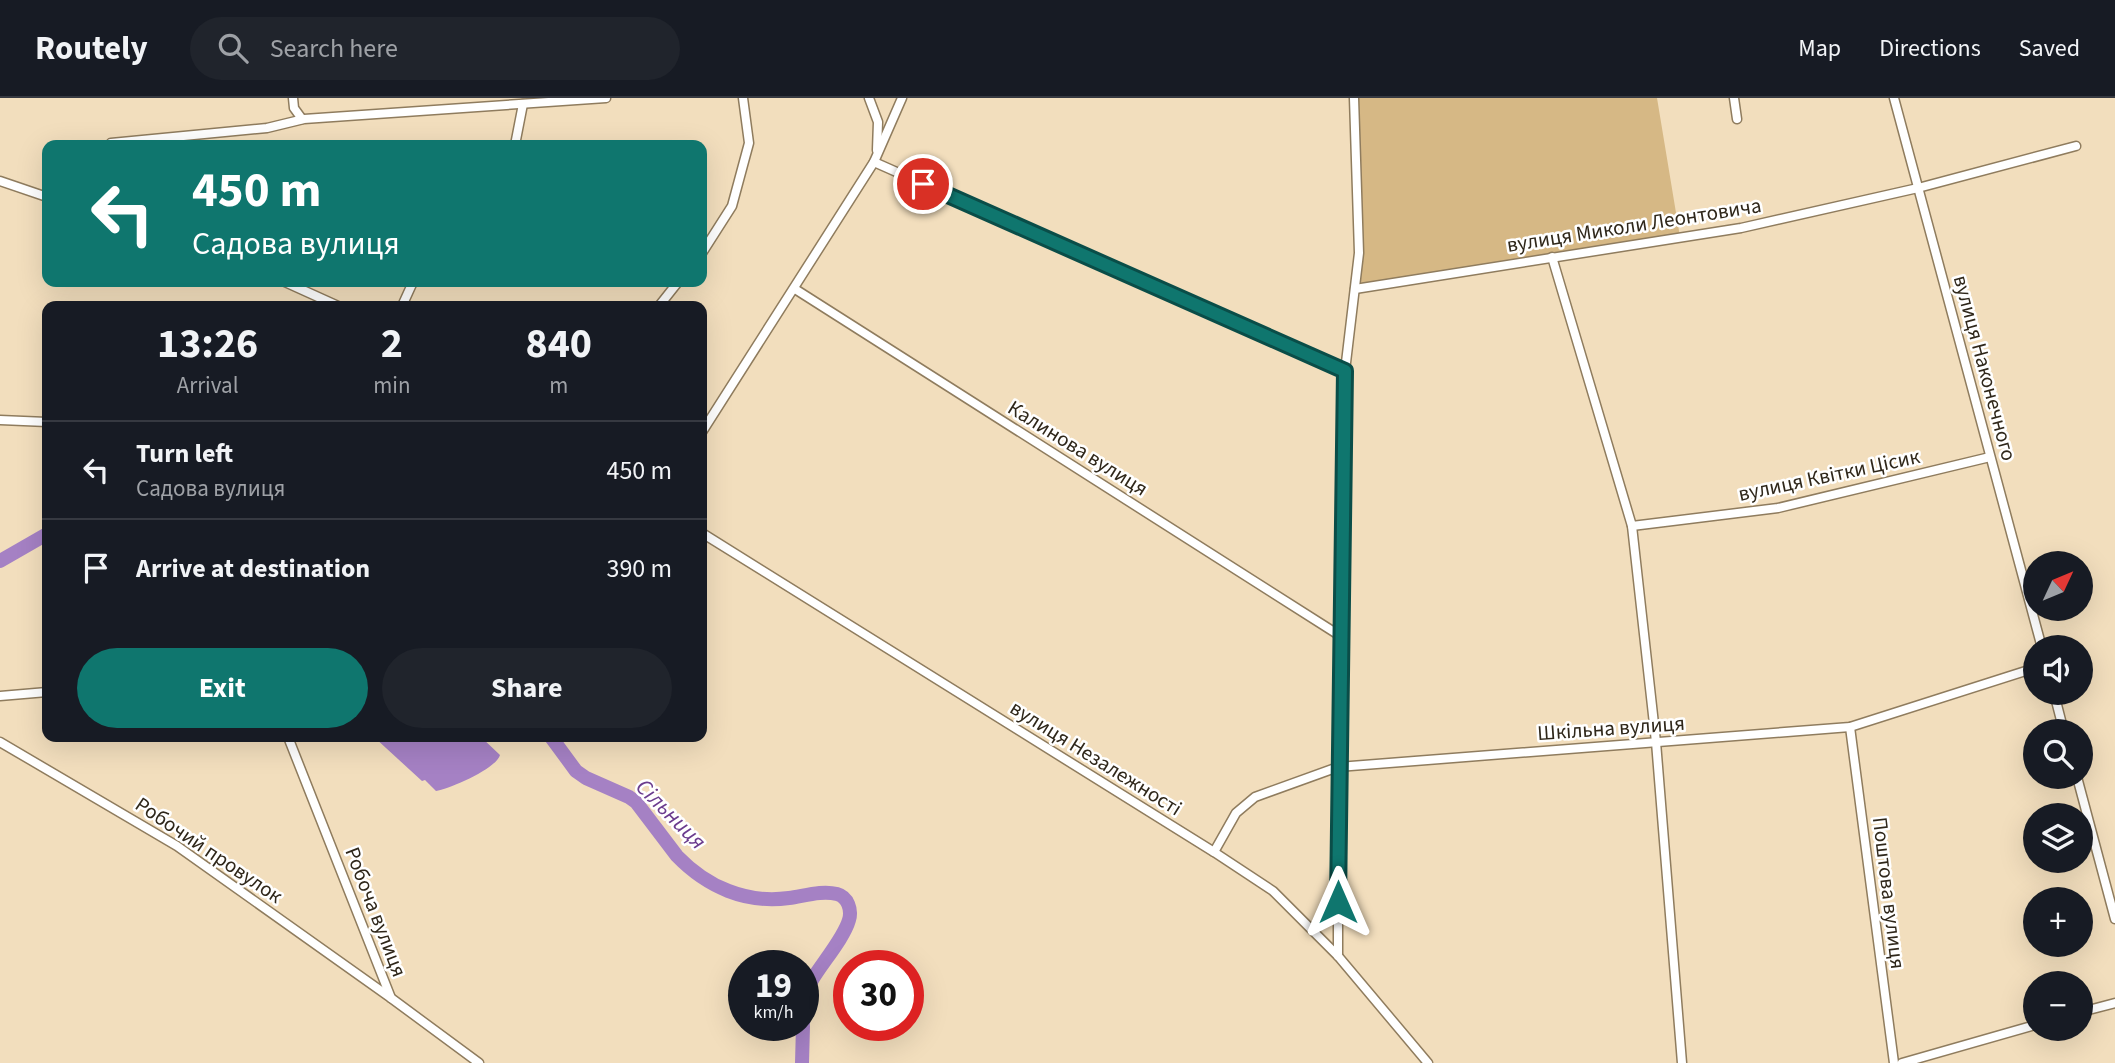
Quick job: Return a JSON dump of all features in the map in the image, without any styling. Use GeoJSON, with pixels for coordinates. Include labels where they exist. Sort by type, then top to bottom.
{"type":"FeatureCollection","features":[{"type":"Feature","properties":{"kind":"street"},"geometry":{"type":"LineString","coordinates":[[293,98],[294,107],[302,120]]}},
{"type":"Feature","properties":{"kind":"street"},"geometry":{"type":"LineString","coordinates":[[142,140],[267,128],[302,120],[606,98]]}},
{"type":"Feature","properties":{"kind":"street"},"geometry":{"type":"LineString","coordinates":[[707,245],[732,206],[749,143],[743,98]]}},
{"type":"Feature","properties":{"kind":"street"},"geometry":{"type":"LineString","coordinates":[[869,98],[878,122],[876,158]]}},
{"type":"Feature","properties":{"kind":"street"},"geometry":{"type":"LineString","coordinates":[[707,424],[876,158],[902,98]]}},
{"type":"Feature","properties":{"kind":"street"},"geometry":{"type":"LineString","coordinates":[[1338,956],[1338,767],[1345,371],[1359,253],[1354,98]]}},
{"type":"Feature","properties":{"kind":"street"},"geometry":{"type":"LineString","coordinates":[[1734,98],[1737,119]]}},
{"type":"Feature","properties":{"kind":"street","name":"вулиця Наконечного"},"geometry":{"type":"LineString","coordinates":[[1894,98],[2038,635]]}},
{"type":"Feature","properties":{"kind":"street"},"geometry":{"type":"LineString","coordinates":[[516,140],[523,104]]}},
{"type":"Feature","properties":{"kind":"street","name":"вулиця Миколи Леонтовича"},"geometry":{"type":"LineString","coordinates":[[1354,289],[1741,228],[1918,188],[2076,145]]}},
{"type":"Feature","properties":{"kind":"street"},"geometry":{"type":"LineString","coordinates":[[876,158],[1345,371]]}},
{"type":"Feature","properties":{"kind":"street"},"geometry":{"type":"LineString","coordinates":[[0,181],[42,195]]}},
{"type":"Feature","properties":{"kind":"street"},"geometry":{"type":"LineString","coordinates":[[1552,257],[1632,526],[1656,742],[1682,1063]]}},
{"type":"Feature","properties":{"kind":"street"},"geometry":{"type":"LineString","coordinates":[[305,287],[329,301]]}},
{"type":"Feature","properties":{"kind":"street"},"geometry":{"type":"LineString","coordinates":[[663,301],[674,287]]}},
{"type":"Feature","properties":{"kind":"street","name":"Калинова вулиця"},"geometry":{"type":"LineString","coordinates":[[795,289],[1342,637]]}},
{"type":"Feature","properties":{"kind":"street"},"geometry":{"type":"LineString","coordinates":[[0,421],[42,422]]}},
{"type":"Feature","properties":{"kind":"street","name":"вулиця Квітки Цісик"},"geometry":{"type":"LineString","coordinates":[[1632,526],[1778,508],[1990,457]]}},
{"type":"Feature","properties":{"kind":"street","name":"вулиця Незалежності"},"geometry":{"type":"LineString","coordinates":[[707,537],[1273,891],[1338,956],[1428,1063]]}},
{"type":"Feature","properties":{"kind":"street","name":"Шкільна вулиця"},"geometry":{"type":"LineString","coordinates":[[1214,852],[1236,813],[1255,797],[1338,767],[1850,727],[2023,672]]}},
{"type":"Feature","properties":{"kind":"street"},"geometry":{"type":"LineString","coordinates":[[0,696],[42,692]]}},
{"type":"Feature","properties":{"kind":"street","name":"Поштова вулиця"},"geometry":{"type":"LineString","coordinates":[[1850,727],[1894,1063]]}},
{"type":"Feature","properties":{"kind":"street","name":"Робочий провулок"},"geometry":{"type":"LineString","coordinates":[[0,742],[177,846],[391,998]]}},
{"type":"Feature","properties":{"kind":"street","name":"Робоча вулиця"},"geometry":{"type":"LineString","coordinates":[[290,742],[391,998],[479,1063]]}},
{"type":"Feature","properties":{"kind":"street"},"geometry":{"type":"LineString","coordinates":[[2080,789],[2115,919]]}},
{"type":"Feature","properties":{"kind":"street"},"geometry":{"type":"LineString","coordinates":[[2093,1009],[2115,1003]]}},
{"type":"Feature","properties":{"kind":"street"},"geometry":{"type":"LineString","coordinates":[[1902,1063],[2023,1028]]}},
{"type":"Feature","properties":{"kind":"shaded area"},"geometry":{"type":"Polygon","coordinates":[[[1354,98],[1657,98],[1680,237],[1355,289],[1359,255],[1354,98]]]}},
{"type":"Feature","properties":{"kind":"shaded area"},"geometry":{"type":"Polygon","coordinates":[[[379,742],[486,742],[500,755],[482,772],[443,789],[436,791],[425,780],[422,781],[379,742]]]}},
{"type":"Feature","properties":{"kind":"waterway","name":"Сільниця"},"geometry":{"type":"LineString","coordinates":[[0,561],[42,537]]}},
{"type":"Feature","properties":{"kind":"waterway","name":"Сільниця"},"geometry":{"type":"LineString","coordinates":[[555,742],[576,771],[636,802],[677,856],[714,884],[743,896],[758,898],[789,898],[825,893],[844,898],[849,908],[849,920],[843,935],[819,969]]}},
{"type":"Feature","properties":{"kind":"waterway","name":"Сільниця"},"geometry":{"type":"LineString","coordinates":[[802,1063],[803,1041]]}},
{"type":"Feature","properties":{"kind":"route"},"geometry":{"type":"LineString","coordinates":[[923,184],[1345,371],[1338,902]]}}]}
